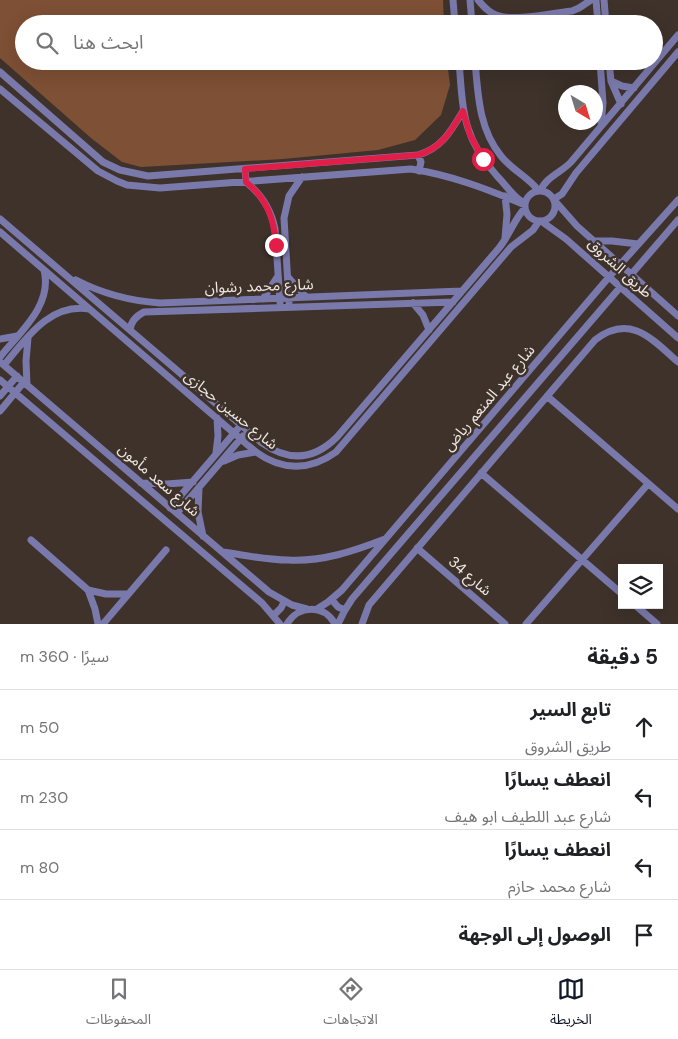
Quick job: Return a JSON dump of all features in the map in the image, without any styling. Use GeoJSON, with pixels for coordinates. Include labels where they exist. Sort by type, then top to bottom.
{"type":"FeatureCollection","features":[{"type":"Feature","properties":{"kind":"street"},"geometry":{"type":"LineString","coordinates":[[453,0],[454,15]]}},
{"type":"Feature","properties":{"kind":"street"},"geometry":{"type":"LineString","coordinates":[[470,0],[471,15]]}},
{"type":"Feature","properties":{"kind":"street"},"geometry":{"type":"LineString","coordinates":[[478,0],[490,12],[496,15]]}},
{"type":"Feature","properties":{"kind":"street"},"geometry":{"type":"LineString","coordinates":[[539,15],[572,11],[591,0]]}},
{"type":"Feature","properties":{"kind":"street"},"geometry":{"type":"LineString","coordinates":[[596,0],[597,15]]}},
{"type":"Feature","properties":{"kind":"street"},"geometry":{"type":"LineString","coordinates":[[604,0],[605,15]]}},
{"type":"Feature","properties":{"kind":"street"},"geometry":{"type":"LineString","coordinates":[[663,53],[678,35]]}},
{"type":"Feature","properties":{"kind":"street"},"geometry":{"type":"LineString","coordinates":[[663,70],[678,52]]}},
{"type":"Feature","properties":{"kind":"street"},"geometry":{"type":"LineString","coordinates":[[459,70],[463,111],[470,135],[479,154],[525,205],[530,217],[540,221],[550,218],[556,205],[555,200],[549,193],[540,190],[510,166],[487,134],[480,108],[476,70]]}},
{"type":"Feature","properties":{"kind":"street"},"geometry":{"type":"LineString","coordinates":[[601,70],[602,85]]}},
{"type":"Feature","properties":{"kind":"street"},"geometry":{"type":"LineString","coordinates":[[610,70],[611,81],[621,104]]}},
{"type":"Feature","properties":{"kind":"street"},"geometry":{"type":"LineString","coordinates":[[603,125],[649,70]]}},
{"type":"Feature","properties":{"kind":"street"},"geometry":{"type":"LineString","coordinates":[[555,200],[562,194],[576,173],[663,70]]}},
{"type":"Feature","properties":{"kind":"street"},"geometry":{"type":"LineString","coordinates":[[0,72],[96,156],[120,170],[148,176],[418,155],[426,153],[440,144],[463,111]]}},
{"type":"Feature","properties":{"kind":"street"},"geometry":{"type":"LineString","coordinates":[[611,81],[622,86],[634,88]]}},
{"type":"Feature","properties":{"kind":"street"},"geometry":{"type":"LineString","coordinates":[[0,89],[89,165],[117,181],[149,188],[410,169],[471,183],[525,205]]}},
{"type":"Feature","properties":{"kind":"street"},"geometry":{"type":"LineString","coordinates":[[525,205],[530,195],[540,190],[549,180],[563,171],[598,130]]}},
{"type":"Feature","properties":{"kind":"street"},"geometry":{"type":"LineString","coordinates":[[418,155],[421,162],[419,171]]}},
{"type":"Feature","properties":{"kind":"street"},"geometry":{"type":"LineString","coordinates":[[245,169],[246,182],[263,197],[273,218],[280,308]]}},
{"type":"Feature","properties":{"kind":"street"},"geometry":{"type":"LineString","coordinates":[[289,307],[284,218],[290,196],[302,178]]}},
{"type":"Feature","properties":{"kind":"street"},"geometry":{"type":"LineString","coordinates":[[504,196],[507,223],[505,240]]}},
{"type":"Feature","properties":{"kind":"street","name":"طريق الشروق"},"geometry":{"type":"LineString","coordinates":[[555,200],[569,218],[678,316]]}},
{"type":"Feature","properties":{"kind":"street","name":"شارع عبد المنعم رياض"},"geometry":{"type":"LineString","coordinates":[[317,609],[332,600],[386,539],[480,431],[620,264],[678,200]]}},
{"type":"Feature","properties":{"kind":"street","name":"شارع حسين حجازى"},"geometry":{"type":"LineString","coordinates":[[0,219],[248,431],[280,454],[301,456],[321,450],[337,437],[505,240],[525,205]]}},
{"type":"Feature","properties":{"kind":"street","name":"شارع عبد المنعم رياض"},"geometry":{"type":"LineString","coordinates":[[337,624],[352,599],[619,286],[678,220]]}},
{"type":"Feature","properties":{"kind":"street","name":"طريق الشروق"},"geometry":{"type":"LineString","coordinates":[[540,221],[566,239],[678,338]]}},
{"type":"Feature","properties":{"kind":"street","name":"شارع حسين حجازى"},"geometry":{"type":"LineString","coordinates":[[0,232],[256,452],[275,463],[296,467],[318,463],[336,452],[511,247],[534,230],[540,221]]}},
{"type":"Feature","properties":{"kind":"street"},"geometry":{"type":"LineString","coordinates":[[594,241],[638,244]]}},
{"type":"Feature","properties":{"kind":"street"},"geometry":{"type":"LineString","coordinates":[[0,356],[37,312],[44,298],[46,279],[41,268],[45,258]]}},
{"type":"Feature","properties":{"kind":"street","name":"شارع محمد رشوان"},"geometry":{"type":"LineString","coordinates":[[63,272],[101,291],[143,302],[178,303],[462,291]]}},
{"type":"Feature","properties":{"kind":"street"},"geometry":{"type":"LineString","coordinates":[[287,275],[306,297]]}},
{"type":"Feature","properties":{"kind":"street"},"geometry":{"type":"LineString","coordinates":[[263,299],[278,276]]}},
{"type":"Feature","properties":{"kind":"street"},"geometry":{"type":"LineString","coordinates":[[454,300],[462,304]]}},
{"type":"Feature","properties":{"kind":"street","name":"شارع محمد رشوان"},"geometry":{"type":"LineString","coordinates":[[130,330],[135,317],[144,312],[454,300]]}},
{"type":"Feature","properties":{"kind":"street"},"geometry":{"type":"LineString","coordinates":[[412,303],[423,315],[429,330]]}},
{"type":"Feature","properties":{"kind":"street"},"geometry":{"type":"LineString","coordinates":[[2,363],[36,328],[52,316],[71,309],[81,308],[90,310]]}},
{"type":"Feature","properties":{"kind":"street"},"geometry":{"type":"LineString","coordinates":[[362,624],[369,605],[595,340],[608,331],[633,329],[648,335],[678,362]]}},
{"type":"Feature","properties":{"kind":"street"},"geometry":{"type":"LineString","coordinates":[[0,339],[17,336]]}},
{"type":"Feature","properties":{"kind":"street"},"geometry":{"type":"LineString","coordinates":[[0,411],[26,384],[28,337]]}},
{"type":"Feature","properties":{"kind":"street","name":"شارع سعد مأمون"},"geometry":{"type":"LineString","coordinates":[[2,363],[269,592],[284,602],[307,609],[317,609]]}},
{"type":"Feature","properties":{"kind":"street"},"geometry":{"type":"LineString","coordinates":[[0,396],[17,376]]}},
{"type":"Feature","properties":{"kind":"street","name":"شارع سعد مأمون"},"geometry":{"type":"LineString","coordinates":[[0,380],[262,603],[280,624]]}},
{"type":"Feature","properties":{"kind":"street"},"geometry":{"type":"LineString","coordinates":[[547,396],[678,509]]}},
{"type":"Feature","properties":{"kind":"street"},"geometry":{"type":"LineString","coordinates":[[216,454],[217,418]]}},
{"type":"Feature","properties":{"kind":"street"},"geometry":{"type":"LineString","coordinates":[[170,508],[241,425]]}},
{"type":"Feature","properties":{"kind":"street"},"geometry":{"type":"LineString","coordinates":[[177,513],[248,431]]}},
{"type":"Feature","properties":{"kind":"street"},"geometry":{"type":"LineString","coordinates":[[480,431],[489,439]]}},
{"type":"Feature","properties":{"kind":"street"},"geometry":{"type":"LineString","coordinates":[[221,462],[238,455],[256,452]]}},
{"type":"Feature","properties":{"kind":"street"},"geometry":{"type":"LineString","coordinates":[[481,473],[618,591]]}},
{"type":"Feature","properties":{"kind":"street"},"geometry":{"type":"LineString","coordinates":[[141,483],[193,482]]}},
{"type":"Feature","properties":{"kind":"street"},"geometry":{"type":"LineString","coordinates":[[526,624],[648,484]]}},
{"type":"Feature","properties":{"kind":"street"},"geometry":{"type":"LineString","coordinates":[[199,488],[198,512],[203,536]]}},
{"type":"Feature","properties":{"kind":"street"},"geometry":{"type":"LineString","coordinates":[[223,552],[288,560],[315,559],[347,553],[386,539]]}},
{"type":"Feature","properties":{"kind":"street"},"geometry":{"type":"LineString","coordinates":[[31,540],[88,590],[98,624]]}},
{"type":"Feature","properties":{"kind":"street","name":"شارع 34"},"geometry":{"type":"LineString","coordinates":[[417,548],[505,624]]}},
{"type":"Feature","properties":{"kind":"street"},"geometry":{"type":"LineString","coordinates":[[103,624],[166,550]]}},
{"type":"Feature","properties":{"kind":"street"},"geometry":{"type":"LineString","coordinates":[[88,590],[106,594],[128,594]]}},
{"type":"Feature","properties":{"kind":"street"},"geometry":{"type":"LineString","coordinates":[[332,600],[338,607],[345,610]]}},
{"type":"Feature","properties":{"kind":"street"},"geometry":{"type":"LineString","coordinates":[[274,615],[279,611],[284,602]]}},
{"type":"Feature","properties":{"kind":"street"},"geometry":{"type":"LineString","coordinates":[[287,624],[296,614],[307,609]]}},
{"type":"Feature","properties":{"kind":"street"},"geometry":{"type":"LineString","coordinates":[[317,609],[327,614],[337,624]]}},
{"type":"Feature","properties":{"kind":"street"},"geometry":{"type":"LineString","coordinates":[[640,609],[657,624]]}},
{"type":"Feature","properties":{"kind":"shaded area"},"geometry":{"type":"Polygon","coordinates":[[[0,0],[443,0],[444,15],[15,15],[15,70],[448,70],[450,85],[441,115],[415,140],[378,150],[283,159],[141,167],[122,162],[91,138],[0,58],[0,0]]]}},
{"type":"Feature","properties":{"kind":"route"},"geometry":{"type":"LineString","coordinates":[[276,245],[273,218],[269,207],[263,197],[246,182],[245,169],[426,153],[446,138],[463,111],[466,127],[473,144],[483,159]]}}]}
